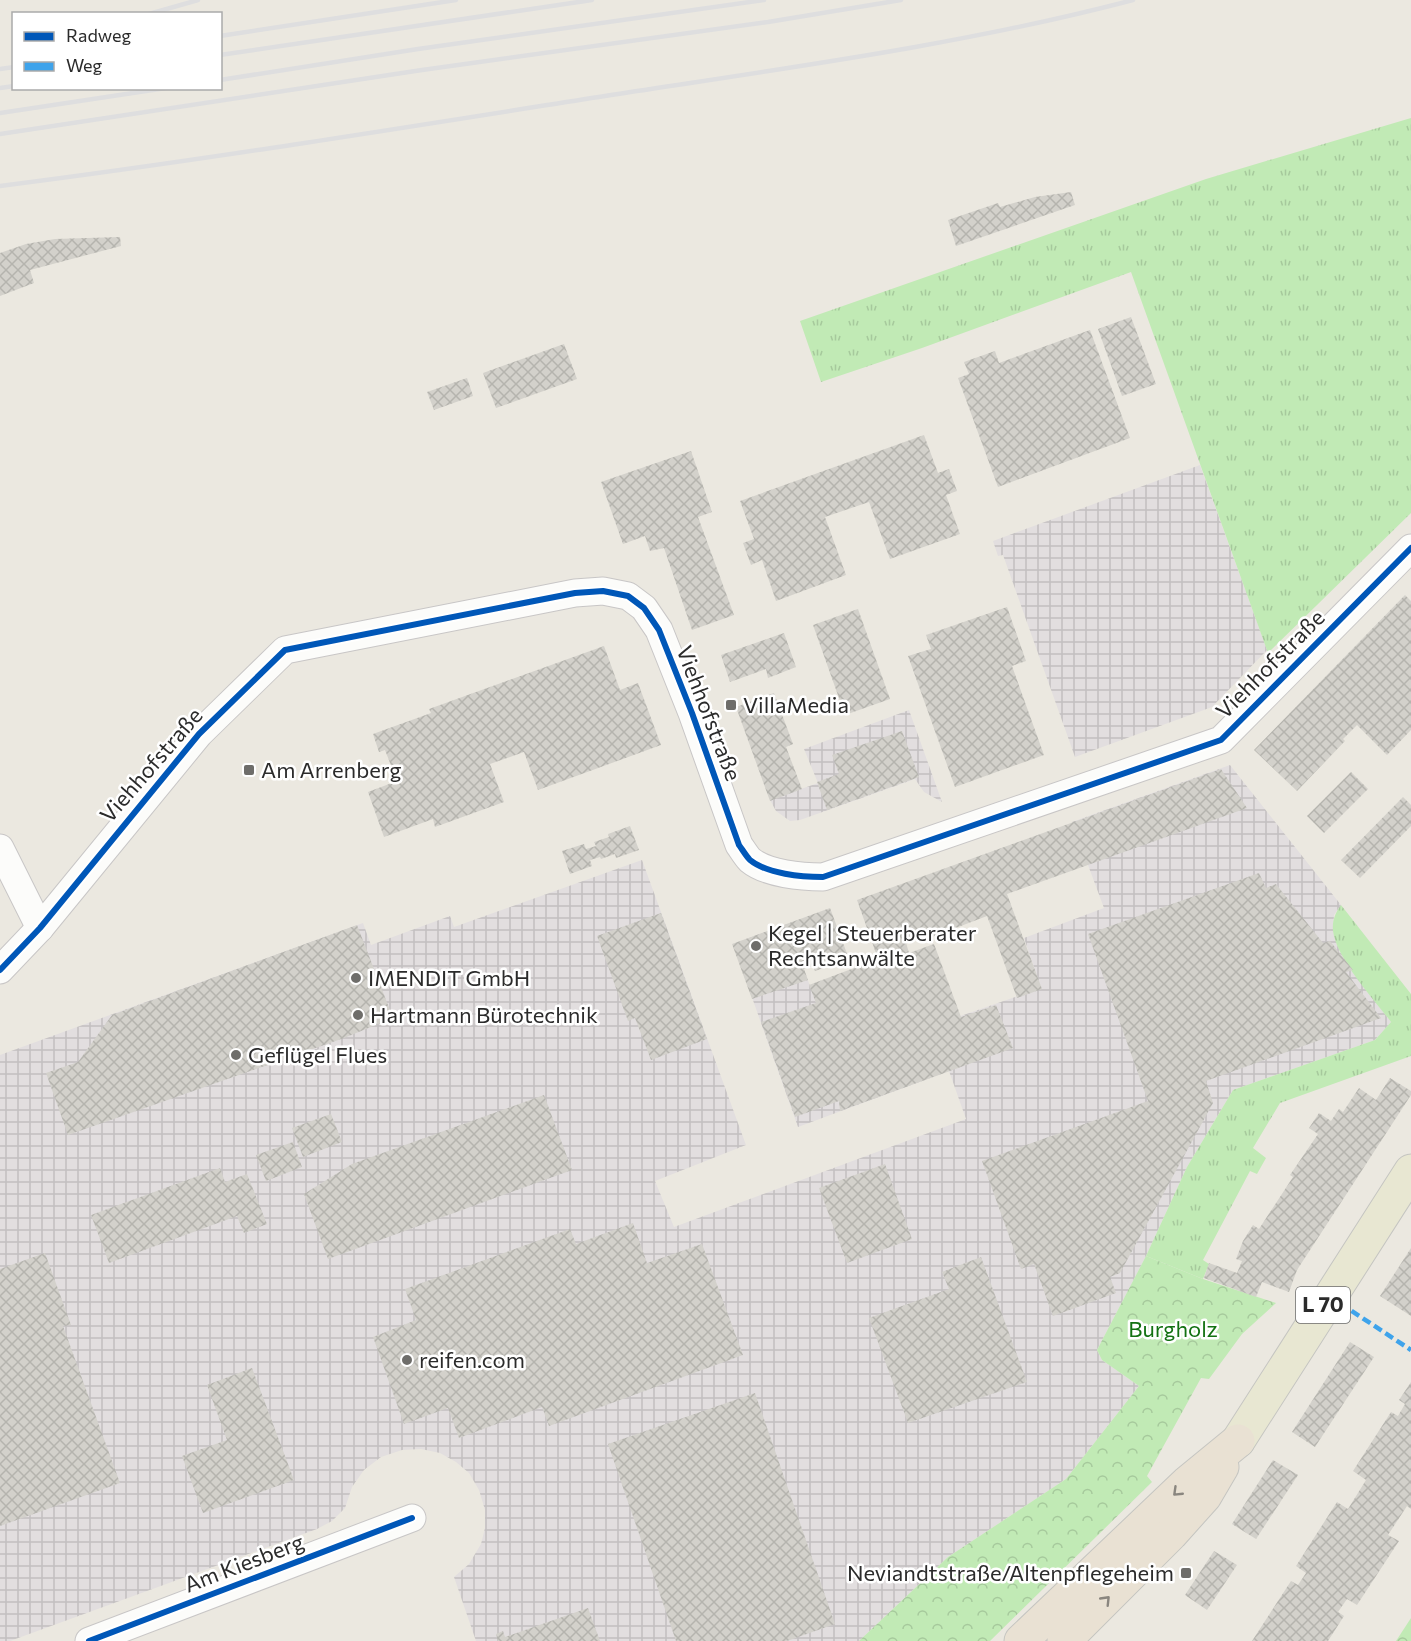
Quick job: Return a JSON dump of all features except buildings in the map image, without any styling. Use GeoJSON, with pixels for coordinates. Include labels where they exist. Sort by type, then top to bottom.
{"type":"FeatureCollection","features":[{"type":"Feature","properties":{"kind":"highway","name":"L 70"},"geometry":{"type":"LineString","coordinates":[[1021,1641],[1188,1482],[1238,1441]]}},
{"type":"Feature","properties":{"kind":"highway","name":"L 70"},"geometry":{"type":"LineString","coordinates":[[1064,1641],[1163,1542],[1205,1496],[1238,1441]]}},
{"type":"Feature","properties":{"kind":"main road","name":"L 70"},"geometry":{"type":"LineString","coordinates":[[1238,1441],[1411,1171]]}},
{"type":"Feature","properties":{"kind":"street","name":"Viehhofstraße"},"geometry":{"type":"LineString","coordinates":[[0,970],[40,928],[199,734],[285,650],[575,593],[603,591],[628,596],[644,608],[659,630],[692,713],[739,844],[751,861],[774,871],[798,877],[823,877],[1221,740],[1411,548]]}},
{"type":"Feature","properties":{"kind":"street"},"geometry":{"type":"LineString","coordinates":[[0,848],[40,928]]}},
{"type":"Feature","properties":{"kind":"street","name":"Am Kiesberg"},"geometry":{"type":"LineString","coordinates":[[88,1641],[412,1518]]}},
{"type":"Feature","properties":{"kind":"shaded area"},"geometry":{"type":"Polygon","coordinates":[[[1200,465],[1267,650],[1212,707],[1075,757],[1003,555],[998,556],[993,541],[1200,465]]]}},
{"type":"Feature","properties":{"kind":"shaded area"},"geometry":{"type":"Polygon","coordinates":[[[909,710],[942,802],[924,792],[915,779],[800,820],[790,821],[776,811],[770,800],[818,783],[804,749],[909,710]]]}},
{"type":"Feature","properties":{"kind":"shaded area"},"geometry":{"type":"Polygon","coordinates":[[[1230,765],[1341,905],[1334,915],[1333,930],[1337,945],[1345,960],[1391,1022],[1375,1040],[1233,1090],[1187,1167],[1146,1256],[1097,1350],[1102,1360],[1139,1386],[1066,1479],[948,1557],[859,1641],[476,1641],[454,1577],[469,1564],[481,1544],[485,1528],[485,1510],[479,1490],[469,1473],[440,1453],[421,1449],[402,1450],[381,1457],[364,1470],[352,1487],[345,1508],[332,1521],[317,1529],[10,1641],[0,1641],[0,1055],[363,923],[371,945],[450,916],[454,927],[642,860],[746,1145],[655,1181],[674,1227],[966,1119],[949,1071],[798,1127],[733,944],[787,924],[837,1059],[1041,988],[1024,938],[1104,908],[1072,822],[1230,765]]]}},
{"type":"Feature","properties":{"kind":"green space"},"geometry":{"type":"Polygon","coordinates":[[[1411,118],[1411,513],[1268,653],[1131,272],[821,382],[800,321],[1206,179],[1411,118]]]}},
{"type":"Feature","properties":{"kind":"green space"},"geometry":{"type":"Polygon","coordinates":[[[1341,905],[1411,994],[1411,1056],[1280,1103],[1253,1148],[1266,1158],[1257,1174],[1250,1171],[1203,1260],[1209,1264],[1203,1279],[1146,1256],[1187,1167],[1233,1090],[1375,1040],[1391,1022],[1341,954],[1333,931],[1333,924],[1341,905]]]}},
{"type":"Feature","properties":{"kind":"green space","name":"Burgholz"},"geometry":{"type":"Polygon","coordinates":[[[1146,1256],[1203,1279],[1276,1303],[1242,1334],[1209,1379],[1201,1378],[1147,1476],[1152,1482],[990,1641],[859,1641],[948,1557],[1066,1479],[1139,1386],[1102,1360],[1097,1350],[1146,1256]]]}},
{"type":"Feature","properties":{"kind":"green space"},"geometry":{"type":"Polygon","coordinates":[[[1411,1618],[1411,1641],[1396,1641],[1411,1618]]]}},
{"type":"Feature","properties":{"kind":"railway"},"geometry":{"type":"LineString","coordinates":[[156,12],[198,0]]}},
{"type":"Feature","properties":{"kind":"railway"},"geometry":{"type":"LineString","coordinates":[[222,36],[456,0]]}},
{"type":"Feature","properties":{"kind":"railway"},"geometry":{"type":"LineString","coordinates":[[222,55],[592,0]]}},
{"type":"Feature","properties":{"kind":"railway"},"geometry":{"type":"LineString","coordinates":[[222,80],[418,49],[764,0]]}},
{"type":"Feature","properties":{"kind":"railway"},"geometry":{"type":"LineString","coordinates":[[0,134],[422,70],[768,22],[901,0]]}},
{"type":"Feature","properties":{"kind":"railway"},"geometry":{"type":"LineString","coordinates":[[0,186],[306,143],[808,65],[939,43],[1133,0]]}},
{"type":"Feature","properties":{"kind":"railway"},"geometry":{"type":"LineString","coordinates":[[0,69],[12,67]]}},
{"type":"Feature","properties":{"kind":"railway"},"geometry":{"type":"LineString","coordinates":[[0,88],[12,86]]}},
{"type":"Feature","properties":{"kind":"railway"},"geometry":{"type":"LineString","coordinates":[[0,113],[153,90]]}},
{"type":"Feature","properties":{"kind":"marked path"},"geometry":{"type":"LineString","coordinates":[[1329,1296],[1411,1350]]}},
{"type":"Feature","properties":{"kind":"cycle path"},"geometry":{"type":"LineString","coordinates":[[0,970],[40,928],[199,734],[285,650],[575,593],[603,591],[628,596],[644,608],[659,630],[692,713],[739,845],[750,860],[766,869],[795,875],[823,877],[1221,740],[1411,548]]}},
{"type":"Feature","properties":{"kind":"cycle path"},"geometry":{"type":"LineString","coordinates":[[89,1641],[412,1518]]}},
{"type":"Feature","properties":{"kind":"place","name":"VillaMedia"},"geometry":{"type":"Point","coordinates":[731,705]}},
{"type":"Feature","properties":{"kind":"place","name":"Am Arrenberg"},"geometry":{"type":"Point","coordinates":[249,770]}},
{"type":"Feature","properties":{"kind":"place","name":"Kegel | Steuerberater Rechtsanwälte"},"geometry":{"type":"Point","coordinates":[756,946]}},
{"type":"Feature","properties":{"kind":"place","name":"IMENDIT GmbH"},"geometry":{"type":"Point","coordinates":[356,978]}},
{"type":"Feature","properties":{"kind":"place","name":"Hartmann Bürotechnik"},"geometry":{"type":"Point","coordinates":[358,1015]}},
{"type":"Feature","properties":{"kind":"place","name":"Geflügel Flues"},"geometry":{"type":"Point","coordinates":[236,1055]}},
{"type":"Feature","properties":{"kind":"place","name":"reifen.com"},"geometry":{"type":"Point","coordinates":[407,1360]}},
{"type":"Feature","properties":{"kind":"place","name":"Neviandtstraße/Altenpflegeheim"},"geometry":{"type":"Point","coordinates":[1186,1573]}}]}
